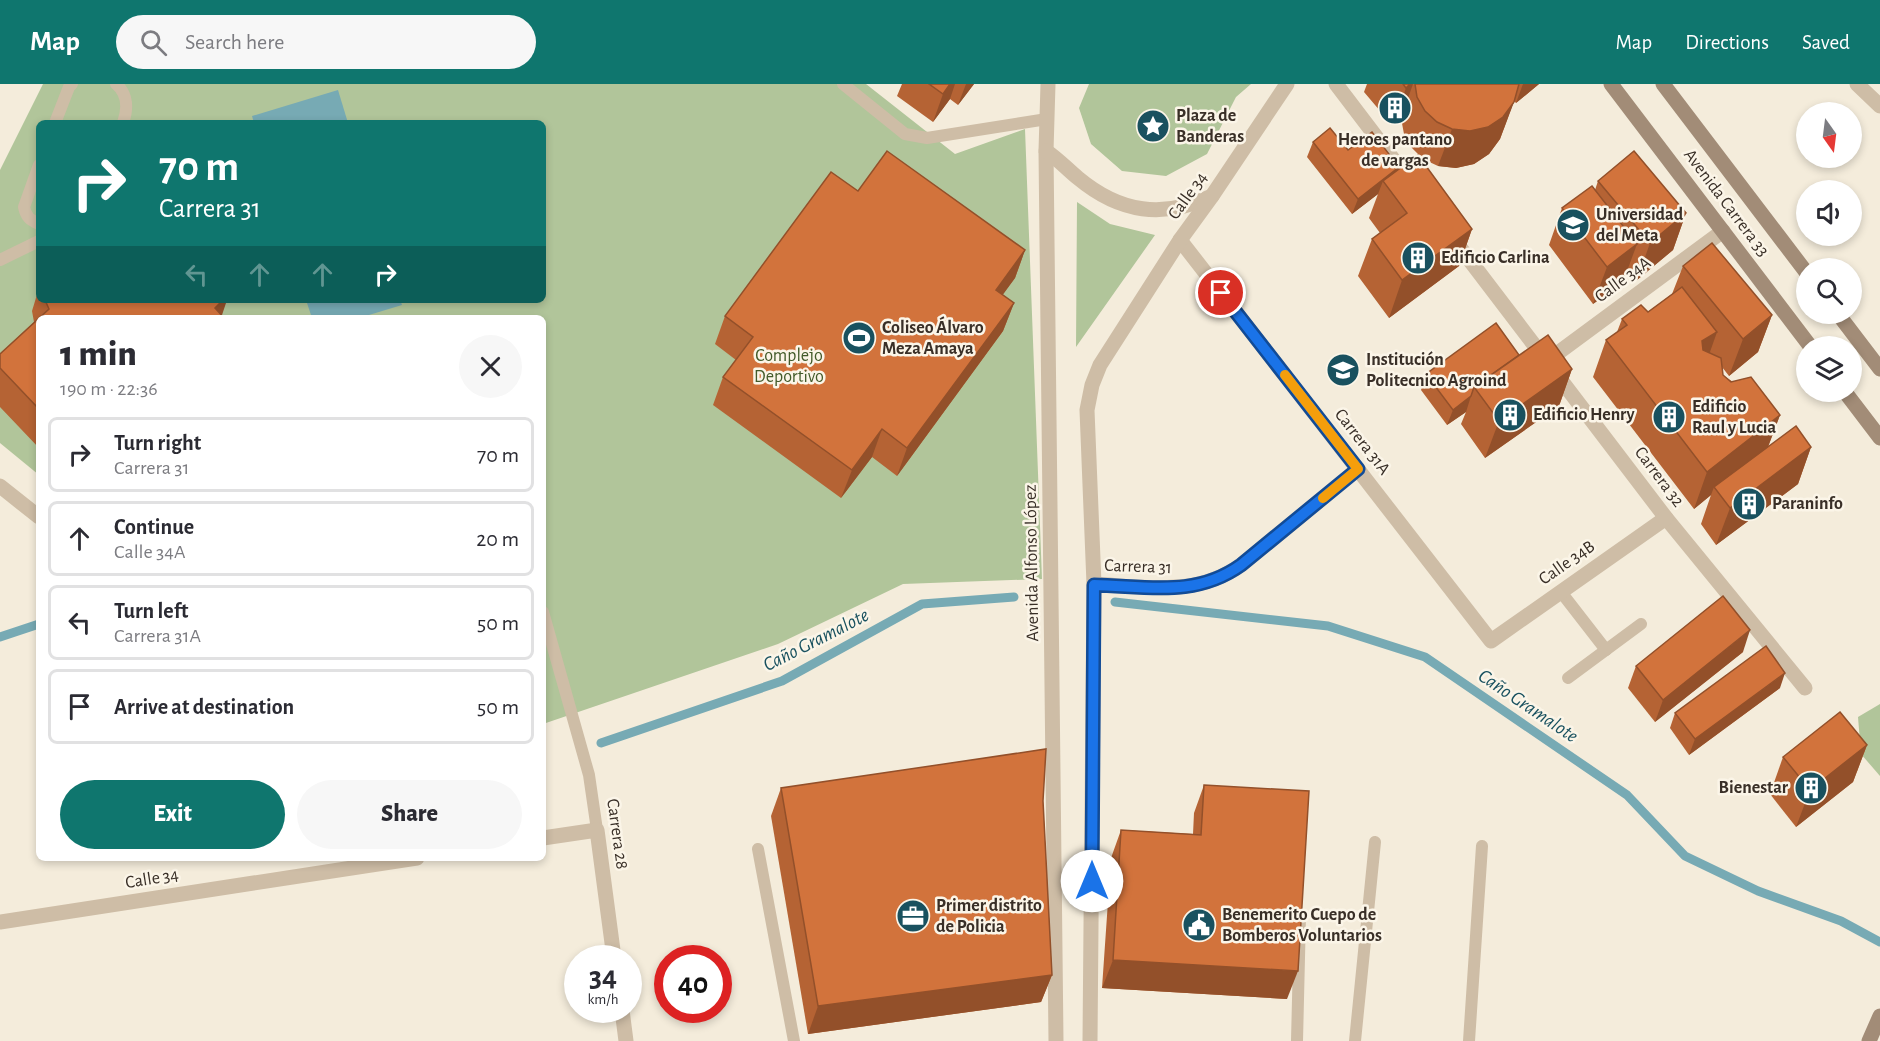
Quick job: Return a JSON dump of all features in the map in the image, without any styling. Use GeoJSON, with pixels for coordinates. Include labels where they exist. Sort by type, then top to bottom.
{"type":"FeatureCollection","features":[{"type":"Feature","properties":{"kind":"main road","name":"Avenida Carrera 33"},"geometry":{"type":"LineString","coordinates":[[1611,84],[1802,336]]}},
{"type":"Feature","properties":{"kind":"main road","name":"Avenida Carrera 33"},"geometry":{"type":"LineString","coordinates":[[1663,84],[1796,259]]}},
{"type":"Feature","properties":{"kind":"main road"},"geometry":{"type":"LineString","coordinates":[[1846,324],[1880,369]]}},
{"type":"Feature","properties":{"kind":"main road"},"geometry":{"type":"LineString","coordinates":[[1853,402],[1880,438]]}},
{"type":"Feature","properties":{"kind":"street","name":"Avenida Alfonso López"},"geometry":{"type":"LineString","coordinates":[[1048,84],[1046,152],[1056,1041]]}},
{"type":"Feature","properties":{"kind":"street","name":"Calle 34"},"geometry":{"type":"LineString","coordinates":[[1179,240],[1212,196],[1287,84]]}},
{"type":"Feature","properties":{"kind":"street"},"geometry":{"type":"LineString","coordinates":[[1336,84],[1420,195]]}},
{"type":"Feature","properties":{"kind":"street"},"geometry":{"type":"LineString","coordinates":[[1857,84],[1880,106]]}},
{"type":"Feature","properties":{"kind":"street"},"geometry":{"type":"LineString","coordinates":[[1046,152],[1094,190],[1126,206],[1161,211],[1196,204],[1212,196]]}},
{"type":"Feature","properties":{"kind":"street","name":"Carrera 32"},"geometry":{"type":"LineString","coordinates":[[1442,222],[1666,518],[1805,688]]}},
{"type":"Feature","properties":{"kind":"street","name":"Calle 34A"},"geometry":{"type":"LineString","coordinates":[[1547,361],[1723,231]]}},
{"type":"Feature","properties":{"kind":"street"},"geometry":{"type":"LineString","coordinates":[[1090,1041],[1094,585],[1087,410],[1092,385],[1100,365],[1179,240]]}},
{"type":"Feature","properties":{"kind":"street","name":"Carrera 31A"},"geometry":{"type":"LineString","coordinates":[[1179,240],[1491,641]]}},
{"type":"Feature","properties":{"kind":"street","name":"Carrera 31"},"geometry":{"type":"LineString","coordinates":[[1094,585],[1180,588],[1212,582],[1227,574],[1358,469]]}},
{"type":"Feature","properties":{"kind":"street"},"geometry":{"type":"LineString","coordinates":[[0,486],[36,515]]}},
{"type":"Feature","properties":{"kind":"street","name":"Calle 34B"},"geometry":{"type":"LineString","coordinates":[[1491,641],[1666,518]]}},
{"type":"Feature","properties":{"kind":"street"},"geometry":{"type":"LineString","coordinates":[[546,838],[597,830]]}},
{"type":"Feature","properties":{"kind":"street","name":"Carrera 28"},"geometry":{"type":"LineString","coordinates":[[597,830],[613,945]]}},
{"type":"Feature","properties":{"kind":"street","name":"Calle 34"},"geometry":{"type":"LineString","coordinates":[[0,922],[347,863],[375,861]]}},
{"type":"Feature","properties":{"kind":"street"},"geometry":{"type":"LineString","coordinates":[[624,1023],[626,1041]]}},
{"type":"Feature","properties":{"kind":"lane"},"geometry":{"type":"LineString","coordinates":[[56,120],[72,84]]}},
{"type":"Feature","properties":{"kind":"lane"},"geometry":{"type":"LineString","coordinates":[[116,84],[127,101],[124,120]]}},
{"type":"Feature","properties":{"kind":"lane"},"geometry":{"type":"LineString","coordinates":[[843,84],[905,134],[927,138],[1047,119]]}},
{"type":"Feature","properties":{"kind":"lane"},"geometry":{"type":"LineString","coordinates":[[36,173],[24,207],[30,220],[36,223]]}},
{"type":"Feature","properties":{"kind":"lane"},"geometry":{"type":"LineString","coordinates":[[0,261],[36,243]]}},
{"type":"Feature","properties":{"kind":"lane"},"geometry":{"type":"LineString","coordinates":[[1561,592],[1606,650]]}},
{"type":"Feature","properties":{"kind":"lane","name":"Carrera 28"},"geometry":{"type":"LineString","coordinates":[[546,623],[589,775],[597,830]]}},
{"type":"Feature","properties":{"kind":"lane"},"geometry":{"type":"LineString","coordinates":[[1568,678],[1641,624]]}},
{"type":"Feature","properties":{"kind":"lane"},"geometry":{"type":"LineString","coordinates":[[1355,1041],[1375,842]]}},
{"type":"Feature","properties":{"kind":"lane"},"geometry":{"type":"LineString","coordinates":[[1469,1041],[1482,846]]}},
{"type":"Feature","properties":{"kind":"lane"},"geometry":{"type":"LineString","coordinates":[[758,849],[794,1041]]}},
{"type":"Feature","properties":{"kind":"lane"},"geometry":{"type":"LineString","coordinates":[[1297,1041],[1300,907]]}},
{"type":"Feature","properties":{"kind":"green space","name":"Complejo Deportivo"},"geometry":{"type":"Polygon","coordinates":[[[43,84],[866,84],[955,154],[1025,129],[1042,579],[903,584],[778,644],[546,723],[546,315],[36,315],[36,473],[0,443],[0,170],[43,84]]]}},
{"type":"Feature","properties":{"kind":"green space","name":"Plaza de Banderas"},"geometry":{"type":"Polygon","coordinates":[[[1089,84],[1251,84],[1236,97],[1207,154],[1166,176],[1122,171],[1091,144],[1079,108],[1089,84]]]}},
{"type":"Feature","properties":{"kind":"green space"},"geometry":{"type":"Polygon","coordinates":[[[1077,202],[1110,224],[1155,235],[1076,347],[1077,202]]]}},
{"type":"Feature","properties":{"kind":"green space"},"geometry":{"type":"Polygon","coordinates":[[[1880,704],[1880,776],[1861,754],[1858,717],[1880,704]]]}},
{"type":"Feature","properties":{"kind":"water"},"geometry":{"type":"Polygon","coordinates":[[[338,90],[347,120],[253,120],[252,116],[338,90]]]}},
{"type":"Feature","properties":{"kind":"water"},"geometry":{"type":"Polygon","coordinates":[[[307,303],[401,303],[402,305],[369,315],[311,315],[307,303]]]}},
{"type":"Feature","properties":{"kind":"building"},"geometry":{"type":"Polygon","coordinates":[[[929,84],[950,84],[943,94],[929,84]]]}},
{"type":"Feature","properties":{"kind":"building"},"geometry":{"type":"Polygon","coordinates":[[[1415,84],[1519,84],[1514,102],[1503,117],[1488,127],[1470,131],[1452,129],[1437,122],[1425,111],[1417,97],[1415,84]]]}},
{"type":"Feature","properties":{"kind":"building"},"geometry":{"type":"Polygon","coordinates":[[[1330,128],[1348,150],[1372,132],[1399,167],[1358,199],[1313,142],[1330,128]]]}},
{"type":"Feature","properties":{"kind":"building","name":"Coliseo Álvaro Meza Amaya"},"geometry":{"type":"Polygon","coordinates":[[[887,151],[1025,250],[996,290],[1014,303],[907,448],[882,429],[852,470],[723,377],[753,337],[725,316],[831,172],[858,191],[887,151]]]}},
{"type":"Feature","properties":{"kind":"building"},"geometry":{"type":"Polygon","coordinates":[[[1634,151],[1686,213],[1650,243],[1598,181],[1634,151]]]}},
{"type":"Feature","properties":{"kind":"building"},"geometry":{"type":"Polygon","coordinates":[[[1418,155],[1472,229],[1402,280],[1372,239],[1407,213],[1383,181],[1418,155]]]}},
{"type":"Feature","properties":{"kind":"building"},"geometry":{"type":"Polygon","coordinates":[[[1592,186],[1637,244],[1607,267],[1562,208],[1592,186]]]}},
{"type":"Feature","properties":{"kind":"building"},"geometry":{"type":"Polygon","coordinates":[[[1712,243],[1772,315],[1743,339],[1683,266],[1712,243]]]}},
{"type":"Feature","properties":{"kind":"building"},"geometry":{"type":"Polygon","coordinates":[[[1682,287],[1717,332],[1702,341],[1703,350],[1721,358],[1723,375],[1731,382],[1751,377],[1780,415],[1707,472],[1606,340],[1627,325],[1622,319],[1641,305],[1648,312],[1682,287]]]}},
{"type":"Feature","properties":{"kind":"building"},"geometry":{"type":"Polygon","coordinates":[[[46,303],[220,303],[215,308],[221,315],[42,315],[49,309],[46,303]]]}},
{"type":"Feature","properties":{"kind":"building"},"geometry":{"type":"Polygon","coordinates":[[[36,321],[36,406],[0,368],[0,354],[36,321]]]}},
{"type":"Feature","properties":{"kind":"building"},"geometry":{"type":"Polygon","coordinates":[[[1496,323],[1519,355],[1474,387],[1471,396],[1453,410],[1426,374],[1496,323]]]}},
{"type":"Feature","properties":{"kind":"building"},"geometry":{"type":"Polygon","coordinates":[[[1548,335],[1572,369],[1499,421],[1474,387],[1548,335]]]}},
{"type":"Feature","properties":{"kind":"building"},"geometry":{"type":"Polygon","coordinates":[[[1796,426],[1811,447],[1730,508],[1714,487],[1796,426]]]}},
{"type":"Feature","properties":{"kind":"building"},"geometry":{"type":"Polygon","coordinates":[[[1723,596],[1750,630],[1663,700],[1636,666],[1723,596]]]}},
{"type":"Feature","properties":{"kind":"building"},"geometry":{"type":"Polygon","coordinates":[[[1766,646],[1785,673],[1695,739],[1675,713],[1766,646]]]}},
{"type":"Feature","properties":{"kind":"building"},"geometry":{"type":"Polygon","coordinates":[[[1840,712],[1867,745],[1810,790],[1783,757],[1840,712]]]}},
{"type":"Feature","properties":{"kind":"building","name":"Primer distrito de Policia"},"geometry":{"type":"Polygon","coordinates":[[[1046,749],[1043,801],[1052,975],[818,1006],[781,788],[1046,749]]]}},
{"type":"Feature","properties":{"kind":"building","name":"Benemerito Cuepo de Bomberos Voluntarios"},"geometry":{"type":"Polygon","coordinates":[[[1204,785],[1309,791],[1298,971],[1113,960],[1121,830],[1201,835],[1204,785]]]}},
{"type":"Feature","properties":{"kind":"waterway","name":"Caño Gramalote"},"geometry":{"type":"LineString","coordinates":[[601,743],[782,681],[922,604],[1014,597]]}},
{"type":"Feature","properties":{"kind":"waterway","name":"Caño Gramalote"},"geometry":{"type":"LineString","coordinates":[[1115,602],[1328,626],[1425,657],[1627,795],[1685,856],[1758,891],[1841,921],[1880,942]]}},
{"type":"Feature","properties":{"kind":"waterway","name":"Caño Gramalote"},"geometry":{"type":"LineString","coordinates":[[0,637],[36,625]]}},
{"type":"Feature","properties":{"kind":"slow traffic"},"geometry":{"type":"LineString","coordinates":[[1285,375],[1358,469],[1323,498]]}},
{"type":"Feature","properties":{"kind":"place","name":"Heroes pantano de vargas"},"geometry":{"type":"Point","coordinates":[1395,108]}},
{"type":"Feature","properties":{"kind":"place","name":"Plaza de Banderas"},"geometry":{"type":"Point","coordinates":[1153,126]}},
{"type":"Feature","properties":{"kind":"place","name":"Universidad del Meta"},"geometry":{"type":"Point","coordinates":[1573,225]}},
{"type":"Feature","properties":{"kind":"place","name":"Edificio Carlina"},"geometry":{"type":"Point","coordinates":[1418,258]}},
{"type":"Feature","properties":{"kind":"place","name":"Coliseo Álvaro Meza Amaya"},"geometry":{"type":"Point","coordinates":[859,338]}},
{"type":"Feature","properties":{"kind":"place","name":"Institución Politecnico Agroind"},"geometry":{"type":"Point","coordinates":[1343,370]}},
{"type":"Feature","properties":{"kind":"place","name":"Edificio Henry"},"geometry":{"type":"Point","coordinates":[1510,415]}},
{"type":"Feature","properties":{"kind":"place","name":"Edificio Raul y Lucia"},"geometry":{"type":"Point","coordinates":[1669,417]}},
{"type":"Feature","properties":{"kind":"place","name":"Paraninfo"},"geometry":{"type":"Point","coordinates":[1749,504]}},
{"type":"Feature","properties":{"kind":"place","name":"Bienestar"},"geometry":{"type":"Point","coordinates":[1811,788]}},
{"type":"Feature","properties":{"kind":"place","name":"Primer distrito de Policia"},"geometry":{"type":"Point","coordinates":[913,916]}},
{"type":"Feature","properties":{"kind":"place","name":"Benemerito Cuepo de Bomberos Voluntarios"},"geometry":{"type":"Point","coordinates":[1199,925]}},
{"type":"Feature","properties":{"kind":"route"},"geometry":{"type":"LineString","coordinates":[[1092,881],[1094,585],[1180,588],[1212,582],[1241,565],[1358,469],[1221,293]]}}]}
